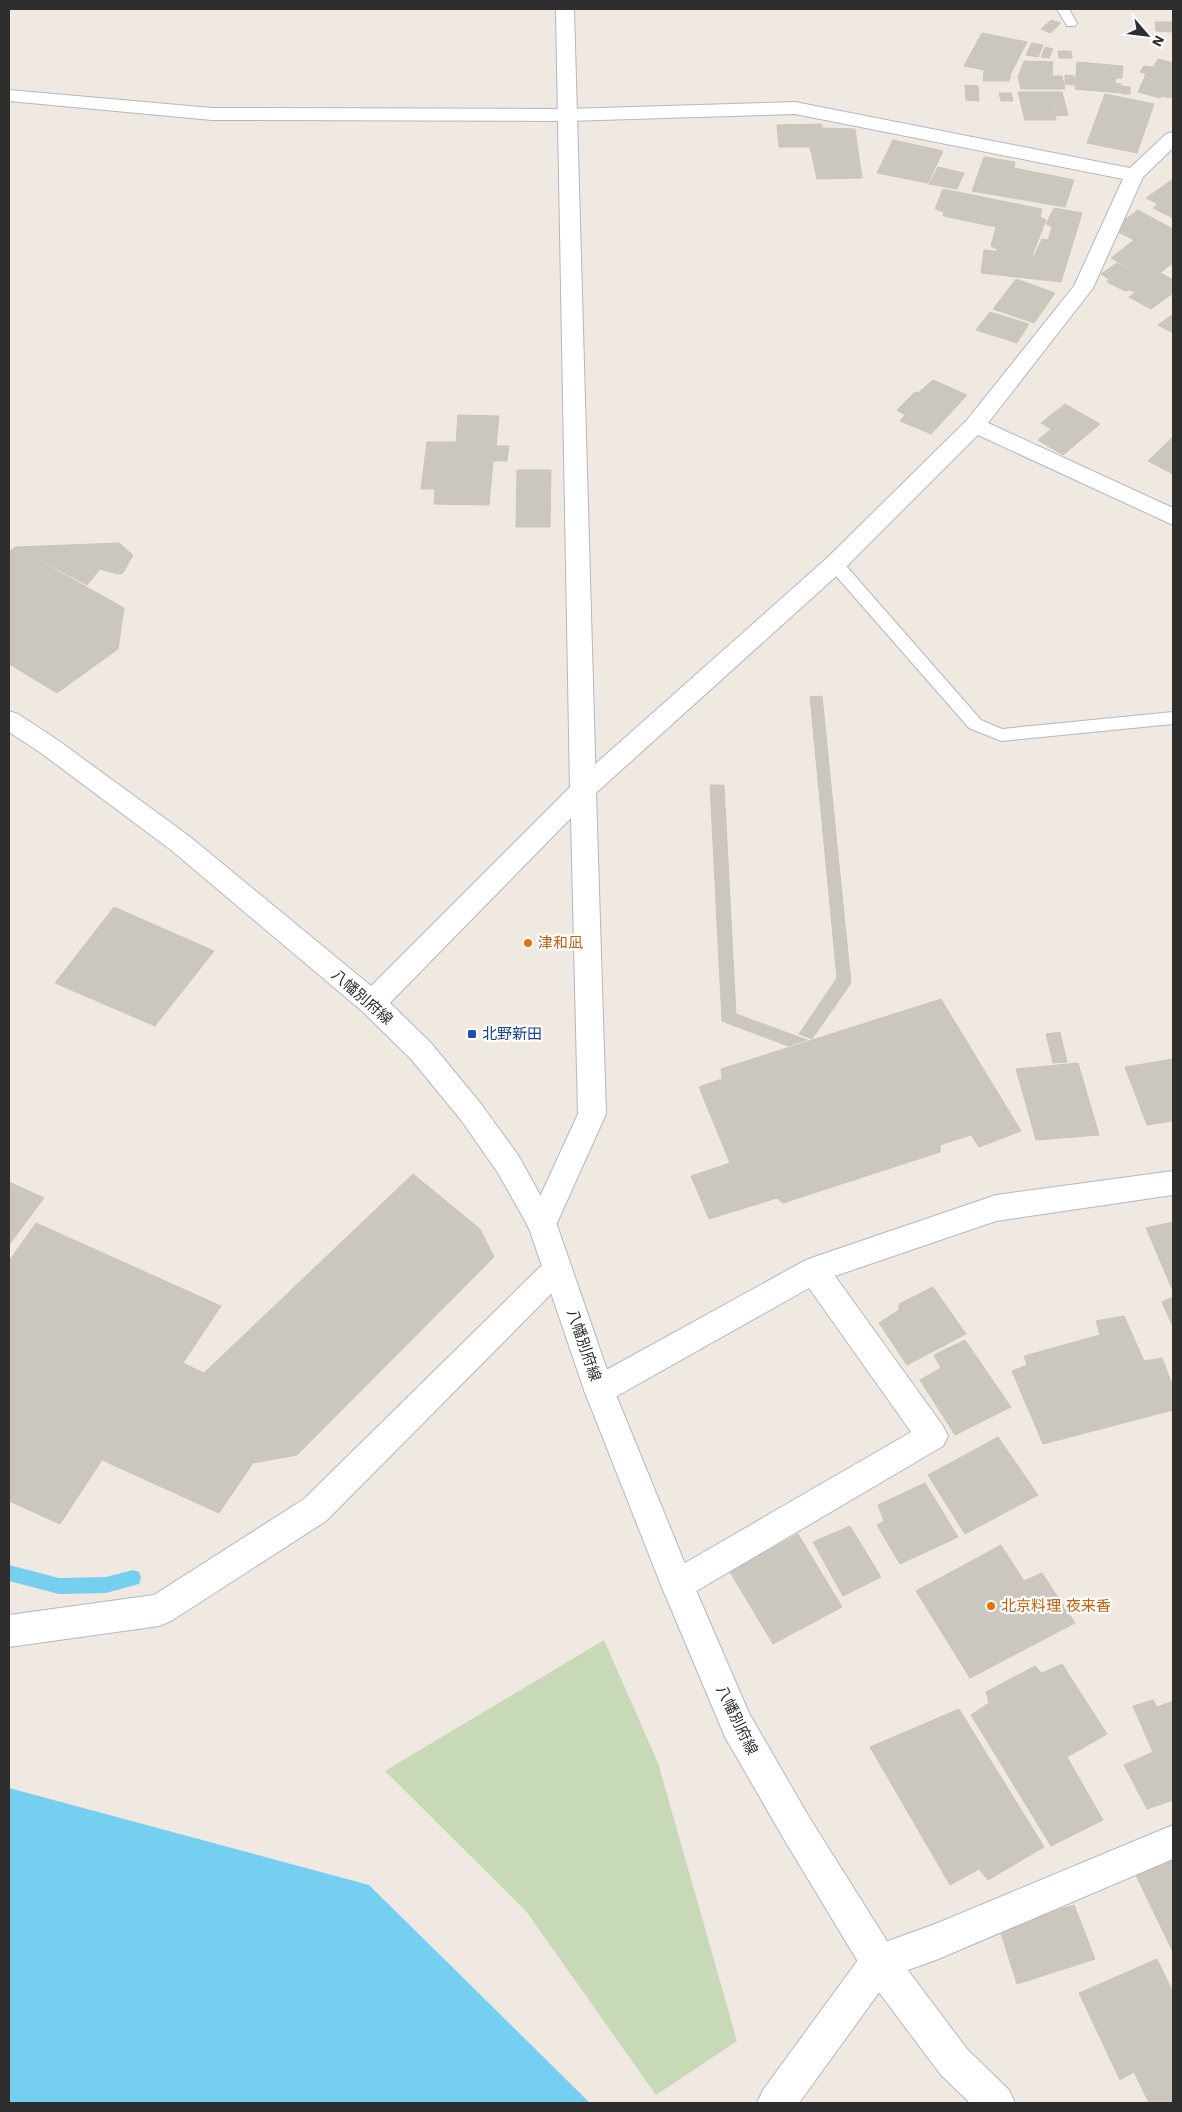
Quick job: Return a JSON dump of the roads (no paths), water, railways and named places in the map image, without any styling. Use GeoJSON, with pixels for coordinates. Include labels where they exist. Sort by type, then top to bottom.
{"type":"FeatureCollection","features":[{"type":"Feature","properties":{"kind":"street"},"geometry":{"type":"LineString","coordinates":[[542,1225],[592,1114],[566,9]]}},
{"type":"Feature","properties":{"kind":"street"},"geometry":{"type":"LineString","coordinates":[[9,95],[212,114],[567,115],[795,108],[1134,175]]}},
{"type":"Feature","properties":{"kind":"street"},"geometry":{"type":"LineString","coordinates":[[372,1003],[583,790],[836,564],[975,425],[1083,288],[1134,175],[1173,138]]}},
{"type":"Feature","properties":{"kind":"street"},"geometry":{"type":"LineString","coordinates":[[975,425],[1173,517]]}},
{"type":"Feature","properties":{"kind":"street","name":"八幡別府線"},"geometry":{"type":"LineString","coordinates":[[9,720],[50,747],[180,843],[372,1003],[421,1051],[471,1112],[508,1164],[542,1225],[599,1390],[677,1585],[737,1726],[879,1962],[954,2062],[996,2103]]}},
{"type":"Feature","properties":{"kind":"street"},"geometry":{"type":"LineString","coordinates":[[599,1390],[814,1270],[996,1208],[1173,1183]]}},
{"type":"Feature","properties":{"kind":"street"},"geometry":{"type":"LineString","coordinates":[[9,1632],[159,1610],[316,1510],[557,1269]]}},
{"type":"Feature","properties":{"kind":"street"},"geometry":{"type":"LineString","coordinates":[[677,1585],[932,1436],[814,1270]]}},
{"type":"Feature","properties":{"kind":"street"},"geometry":{"type":"LineString","coordinates":[[776,2103],[879,1962],[936,1942],[1173,1842]]}},
{"type":"Feature","properties":{"kind":"lane"},"geometry":{"type":"LineString","coordinates":[[1063,9],[1071,23]]}},
{"type":"Feature","properties":{"kind":"lane"},"geometry":{"type":"LineString","coordinates":[[836,564],[975,724],[1001,735],[1173,718]]}},
{"type":"Feature","properties":{"kind":"water"},"geometry":{"type":"Polygon","coordinates":[[[9,1788],[369,1885],[590,2103],[9,2103],[9,1788]]]}},
{"type":"Feature","properties":{"kind":"waterway"},"geometry":{"type":"LineString","coordinates":[[9,1573],[59,1586],[106,1585],[133,1578]]}},
{"type":"Feature","properties":{"kind":"place","name":"津和凪"},"geometry":{"type":"Point","coordinates":[528,943]}},
{"type":"Feature","properties":{"kind":"place","name":"北野新田"},"geometry":{"type":"Point","coordinates":[472,1034]}},
{"type":"Feature","properties":{"kind":"place","name":"北京料理 夜来香"},"geometry":{"type":"Point","coordinates":[991,1606]}}]}
